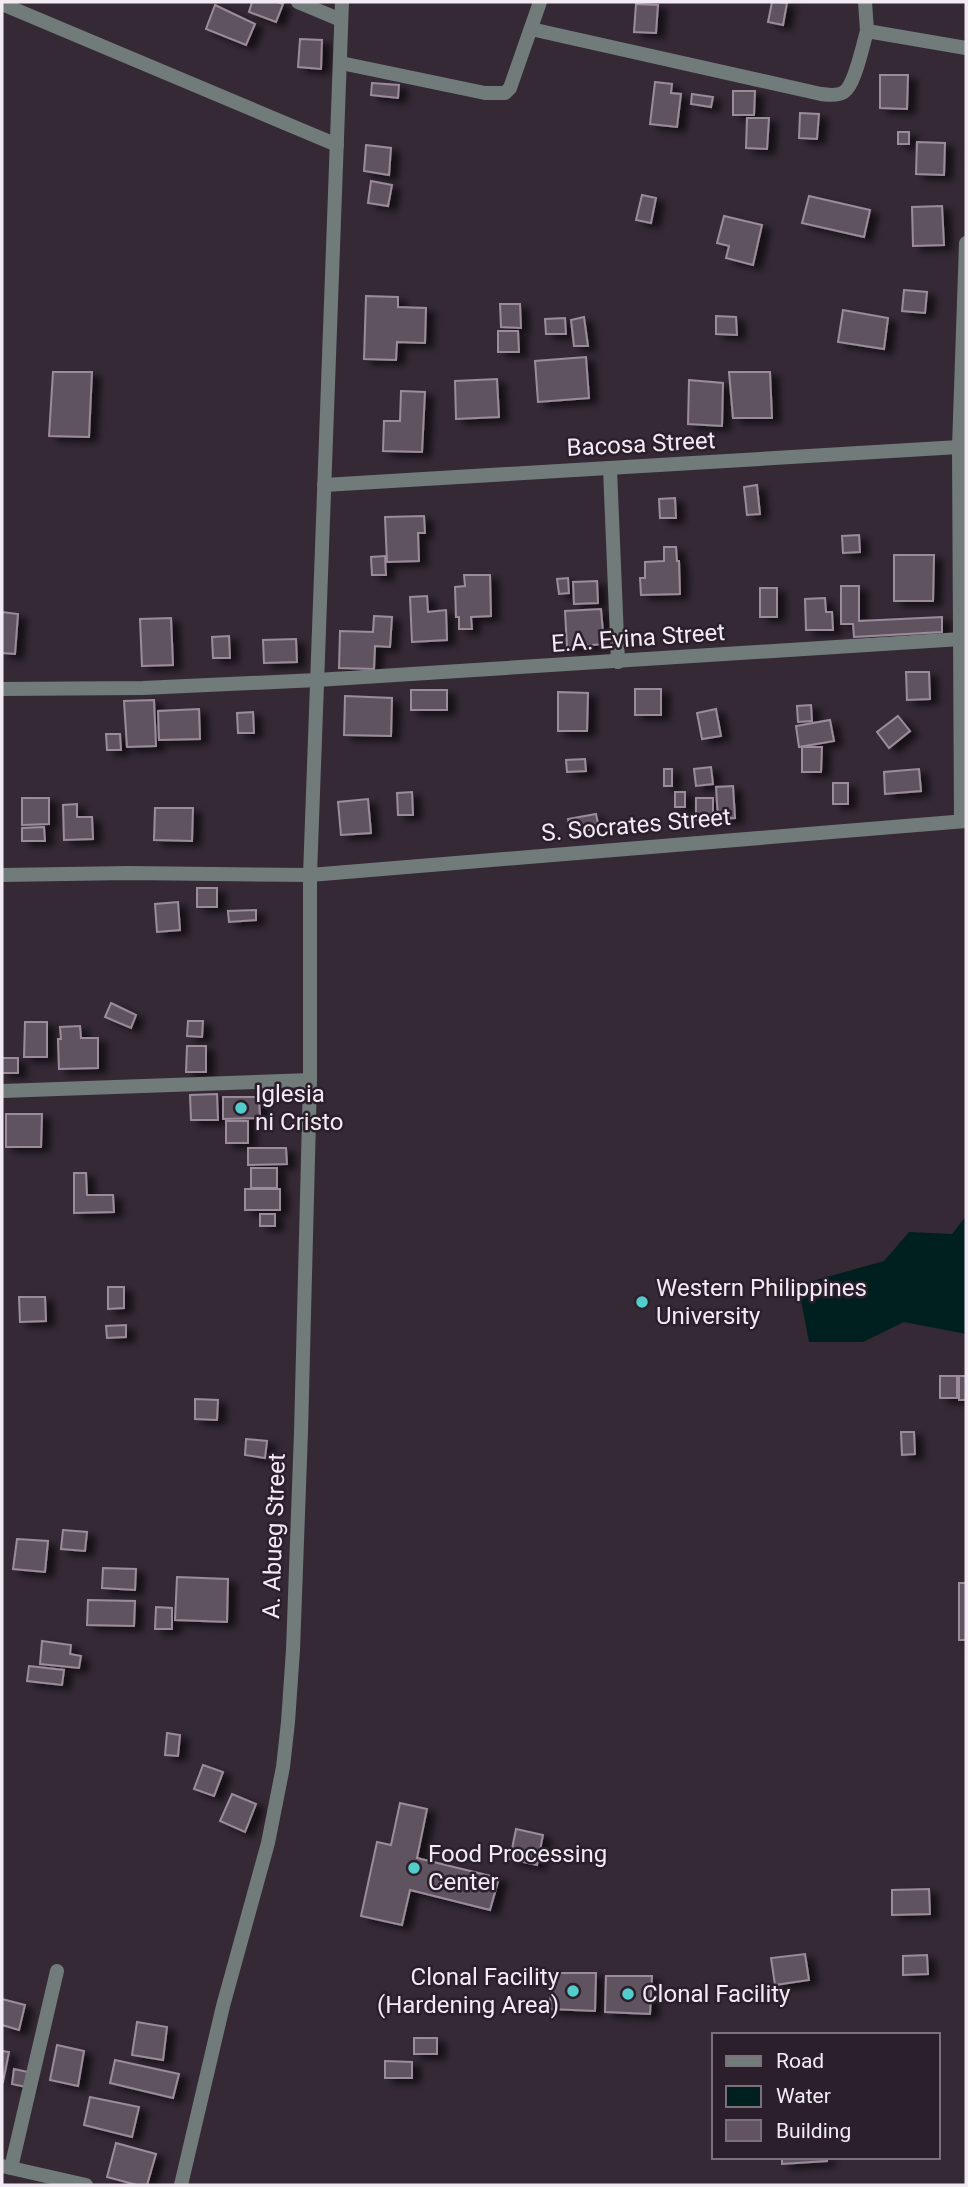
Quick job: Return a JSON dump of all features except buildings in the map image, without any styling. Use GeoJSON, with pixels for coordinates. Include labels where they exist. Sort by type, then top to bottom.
{"type":"FeatureCollection","features":[{"type":"Feature","properties":{"kind":"street"},"geometry":{"type":"LineString","coordinates":[[298,2],[341,20]]}},
{"type":"Feature","properties":{"kind":"street","name":"A. Abueg Street"},"geometry":{"type":"LineString","coordinates":[[181,2185],[222,2006],[268,1843],[286,1745],[293,1650],[301,1432],[310,1080],[310,875],[342,2]]}},
{"type":"Feature","properties":{"kind":"street"},"geometry":{"type":"LineString","coordinates":[[341,63],[498,95],[505,93],[510,88],[540,2]]}},
{"type":"Feature","properties":{"kind":"street"},"geometry":{"type":"LineString","coordinates":[[531,29],[833,95],[845,92],[852,83],[867,31],[865,2]]}},
{"type":"Feature","properties":{"kind":"street"},"geometry":{"type":"LineString","coordinates":[[2,4],[337,145]]}},
{"type":"Feature","properties":{"kind":"street"},"geometry":{"type":"LineString","coordinates":[[867,31],[966,48]]}},
{"type":"Feature","properties":{"kind":"street"},"geometry":{"type":"LineString","coordinates":[[963,821],[960,447],[966,243]]}},
{"type":"Feature","properties":{"kind":"street","name":"Bacosa Street"},"geometry":{"type":"LineString","coordinates":[[324,485],[960,447]]}},
{"type":"Feature","properties":{"kind":"street"},"geometry":{"type":"LineString","coordinates":[[610,469],[618,662]]}},
{"type":"Feature","properties":{"kind":"street","name":"E.A. Evina Street"},"geometry":{"type":"LineString","coordinates":[[2,689],[143,688],[317,680],[961,639]]}},
{"type":"Feature","properties":{"kind":"street","name":"S. Socrates Street"},"geometry":{"type":"LineString","coordinates":[[2,875],[310,875],[963,821]]}},
{"type":"Feature","properties":{"kind":"street"},"geometry":{"type":"LineString","coordinates":[[2,1091],[310,1080]]}},
{"type":"Feature","properties":{"kind":"street"},"geometry":{"type":"LineString","coordinates":[[57,1971],[6,2167],[86,2185]]}},
{"type":"Feature","properties":{"kind":"water"},"geometry":{"type":"Polygon","coordinates":[[[966,1216],[966,1334],[904,1322],[863,1342],[809,1342],[798,1285],[884,1261],[909,1232],[952,1234],[966,1216]]]}},
{"type":"Feature","properties":{"kind":"place","name":"Iglesia ni Cristo"},"geometry":{"type":"Point","coordinates":[241,1108]}},
{"type":"Feature","properties":{"kind":"place","name":"Western Philippines University"},"geometry":{"type":"Point","coordinates":[642,1302]}},
{"type":"Feature","properties":{"kind":"place","name":"Food Processing Center"},"geometry":{"type":"Point","coordinates":[414,1868]}},
{"type":"Feature","properties":{"kind":"place","name":"Clonal Facility (Hardening Area)"},"geometry":{"type":"Point","coordinates":[573,1991]}},
{"type":"Feature","properties":{"kind":"place","name":"Clonal Facility"},"geometry":{"type":"Point","coordinates":[628,1994]}}]}
